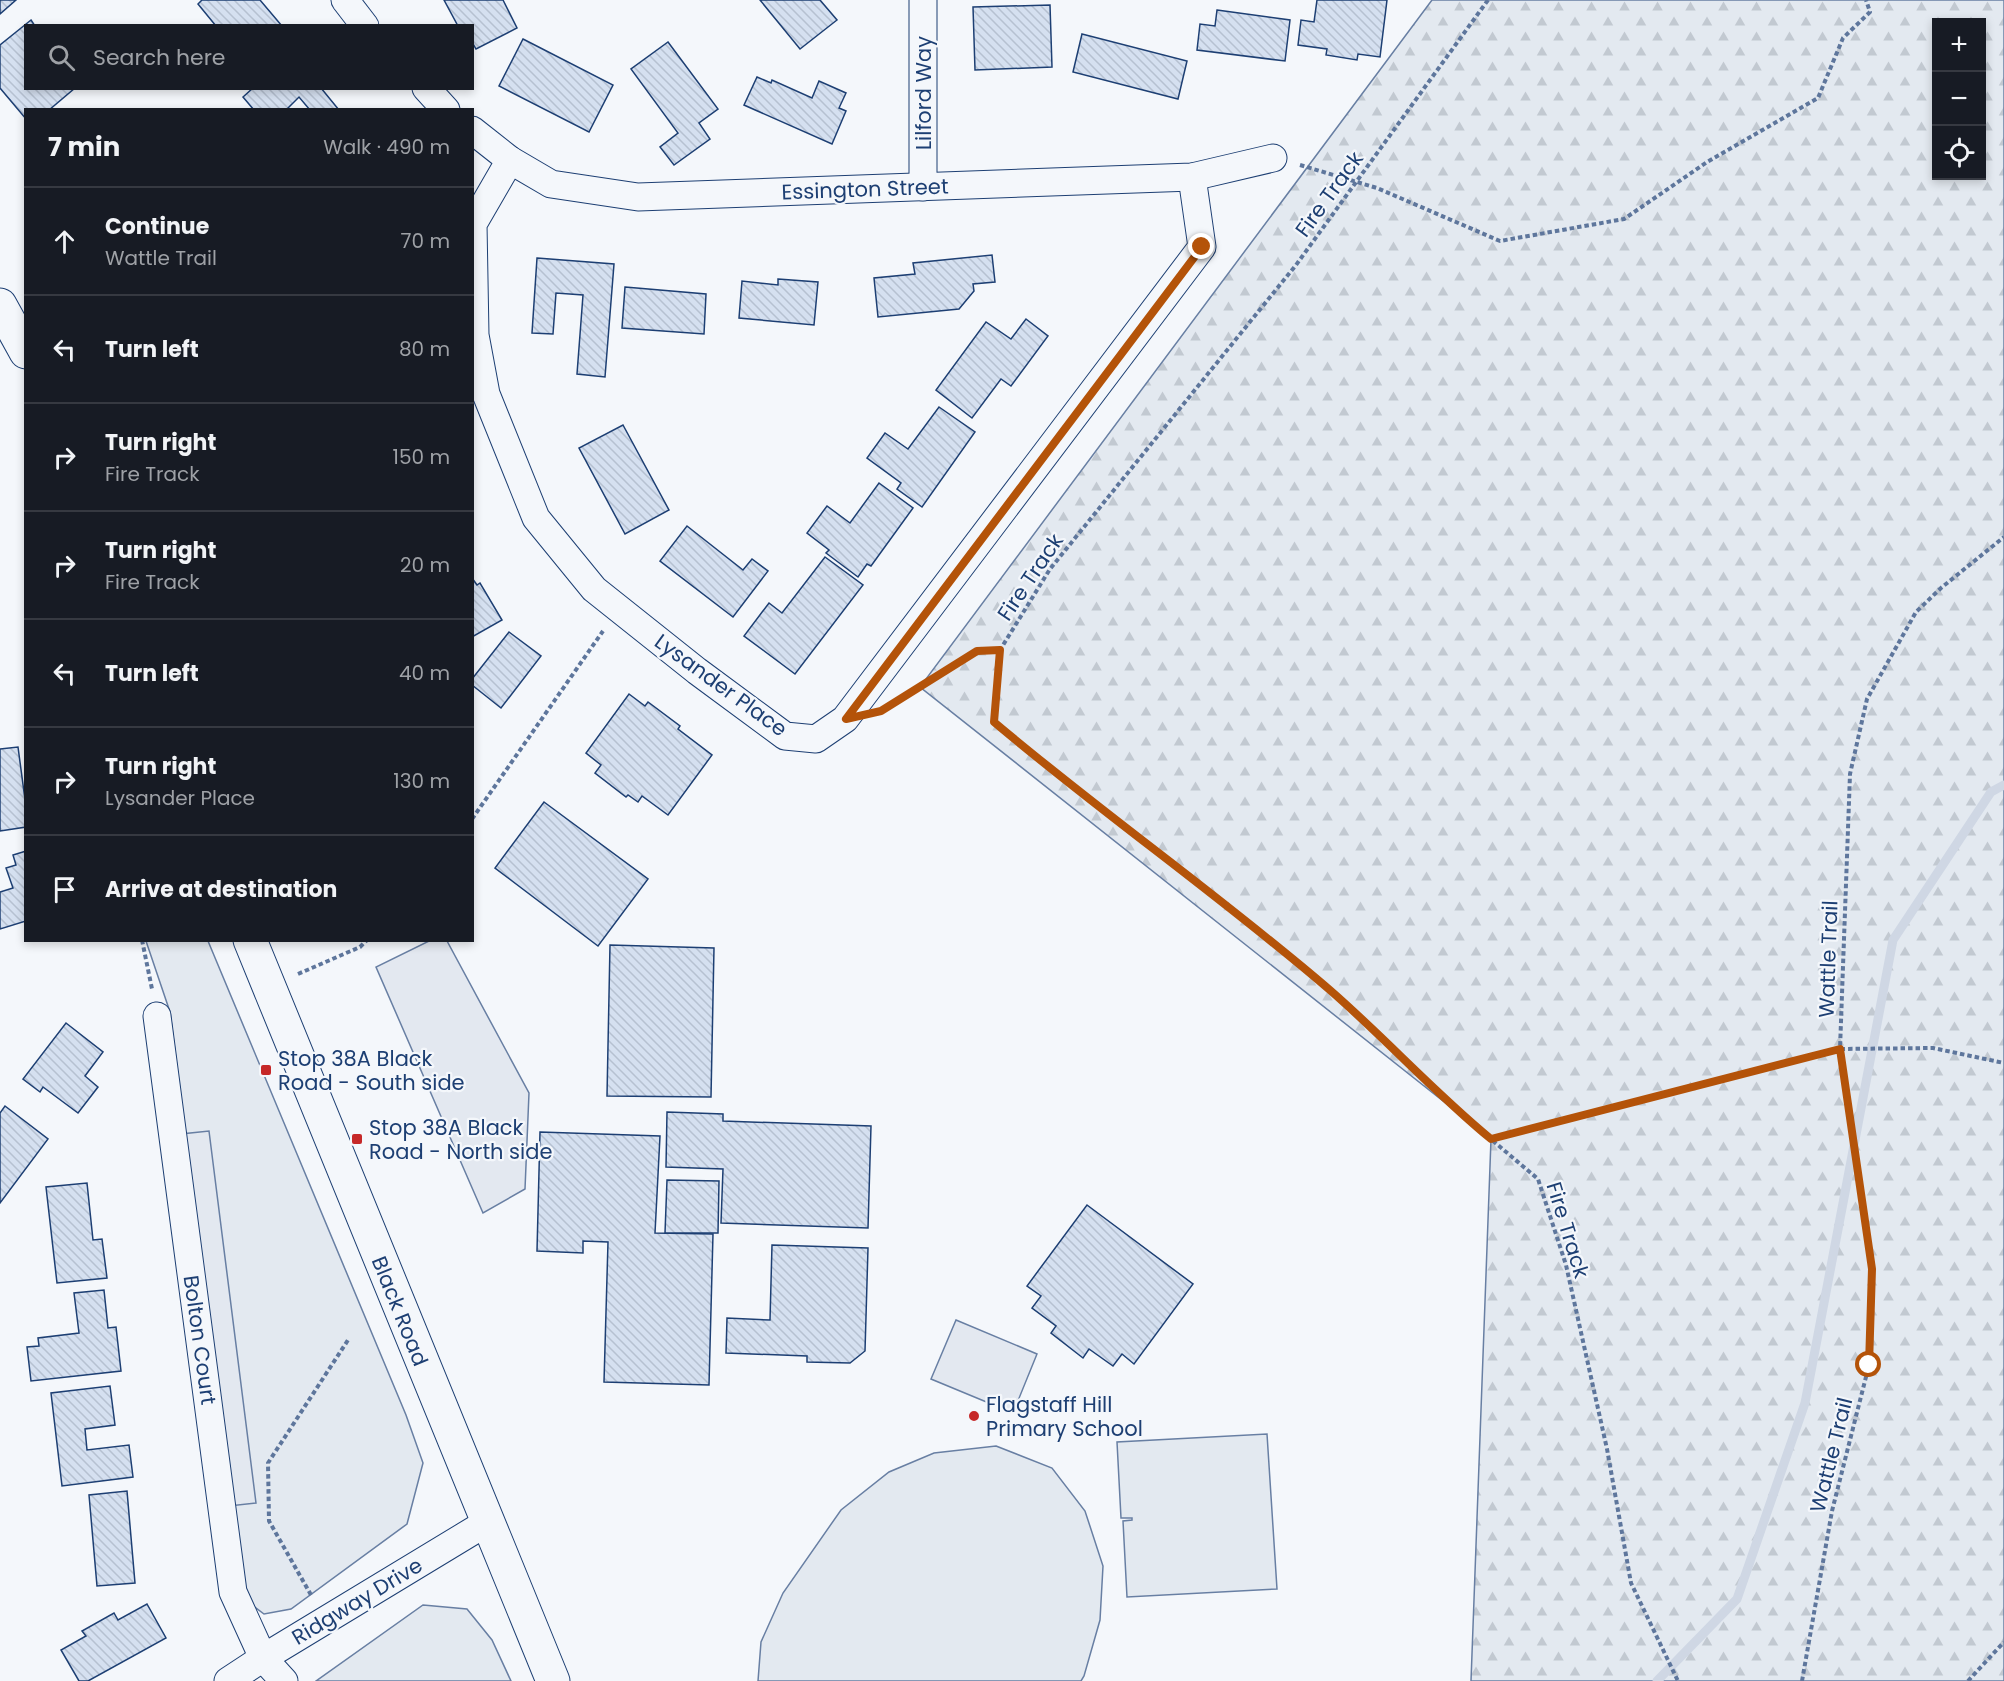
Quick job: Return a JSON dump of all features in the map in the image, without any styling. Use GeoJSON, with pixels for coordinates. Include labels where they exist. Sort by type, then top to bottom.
{"type":"FeatureCollection","features":[{"type":"Feature","properties":{"kind":"main road"},"geometry":{"type":"LineString","coordinates":[[0,305],[24,348]]}},
{"type":"Feature","properties":{"kind":"main road","name":"Black Road"},"geometry":{"type":"LineString","coordinates":[[251,942],[486,1523],[553,1681]]}},
{"type":"Feature","properties":{"kind":"street"},"geometry":{"type":"LineString","coordinates":[[345,0],[363,24]]}},
{"type":"Feature","properties":{"kind":"street","name":"Lilford Way"},"geometry":{"type":"LineString","coordinates":[[923,0],[923,187]]}},
{"type":"Feature","properties":{"kind":"street"},"geometry":{"type":"LineString","coordinates":[[428,90],[445,108]]}},
{"type":"Feature","properties":{"kind":"street","name":"Essington Street"},"geometry":{"type":"LineString","coordinates":[[474,132],[510,160],[551,184],[638,197],[1192,177],[1273,158]]}},
{"type":"Feature","properties":{"kind":"street","name":"Lysander Place"},"geometry":{"type":"LineString","coordinates":[[474,222],[510,160]]}},
{"type":"Feature","properties":{"kind":"street","name":"Lysander Place"},"geometry":{"type":"LineString","coordinates":[[474,280],[475,335],[486,394],[536,518],[594,589],[697,671],[785,736],[816,739],[846,719],[1202,247],[1192,177]]}},
{"type":"Feature","properties":{"kind":"street","name":"Bolton Court"},"geometry":{"type":"LineString","coordinates":[[157,1016],[233,1592],[263,1658],[284,1681]]}},
{"type":"Feature","properties":{"kind":"street","name":"Ridgway Drive"},"geometry":{"type":"LineString","coordinates":[[228,1681],[486,1523]]}},
{"type":"Feature","properties":{"kind":"path","name":"Fire Track"},"geometry":{"type":"LineString","coordinates":[[1488,0],[1296,265],[1050,569],[1000,650],[994,722],[1047,767],[1153,847],[1332,992],[1453,1107],[1538,1179],[1566,1266],[1607,1449],[1631,1583],[1678,1681]]}},
{"type":"Feature","properties":{"kind":"path"},"geometry":{"type":"LineString","coordinates":[[1273,158],[1283,159],[1377,188],[1500,241],[1624,219],[1707,162],[1818,98],[1843,38],[1870,12],[1866,0]]}},
{"type":"Feature","properties":{"kind":"path","name":"Wattle Trail"},"geometry":{"type":"LineString","coordinates":[[1802,1681],[1832,1511],[1869,1365],[1872,1269],[1840,1049],[1850,774],[1867,699],[1916,612],[1941,588],[2004,537]]}},
{"type":"Feature","properties":{"kind":"path"},"geometry":{"type":"LineString","coordinates":[[474,816],[619,608]]}},
{"type":"Feature","properties":{"kind":"path"},"geometry":{"type":"LineString","coordinates":[[891,705],[977,651],[1000,650]]}},
{"type":"Feature","properties":{"kind":"path"},"geometry":{"type":"LineString","coordinates":[[142,942],[157,1016]]}},
{"type":"Feature","properties":{"kind":"path"},"geometry":{"type":"LineString","coordinates":[[268,988],[360,947],[365,942]]}},
{"type":"Feature","properties":{"kind":"path"},"geometry":{"type":"LineString","coordinates":[[1491,1139],[1840,1049],[1933,1048],[2004,1063]]}},
{"type":"Feature","properties":{"kind":"path"},"geometry":{"type":"LineString","coordinates":[[311,1595],[269,1521],[268,1463],[348,1340]]}},
{"type":"Feature","properties":{"kind":"path"},"geometry":{"type":"LineString","coordinates":[[1968,1681],[2004,1642]]}},
{"type":"Feature","properties":{"kind":"green space"},"geometry":{"type":"Polygon","coordinates":[[[1432,0],[2004,0],[2004,1681],[1471,1681],[1491,1139],[920,687],[1432,0]]]}},
{"type":"Feature","properties":{"kind":"green space"},"geometry":{"type":"Polygon","coordinates":[[[146,942],[208,942],[406,1415],[423,1463],[407,1524],[291,1609],[264,1614],[244,1599],[170,1012],[146,942]]]}},
{"type":"Feature","properties":{"kind":"green space"},"geometry":{"type":"Polygon","coordinates":[[[1267,1434],[1277,1589],[1127,1597],[1123,1521],[1132,1520],[1132,1518],[1121,1518],[1117,1442],[1267,1434]]]}},
{"type":"Feature","properties":{"kind":"green space"},"geometry":{"type":"Polygon","coordinates":[[[996,1446],[1052,1468],[1085,1511],[1103,1566],[1100,1620],[1081,1681],[758,1681],[761,1642],[783,1593],[841,1510],[889,1472],[934,1453],[996,1446]]]}},
{"type":"Feature","properties":{"kind":"green space"},"geometry":{"type":"Polygon","coordinates":[[[423,1605],[467,1609],[492,1640],[511,1681],[316,1681],[423,1605]]]}},
{"type":"Feature","properties":{"kind":"shaded area"},"geometry":{"type":"Polygon","coordinates":[[[427,942],[448,942],[529,1093],[525,1189],[483,1213],[376,967],[427,942]]]}},
{"type":"Feature","properties":{"kind":"shaded area"},"geometry":{"type":"Polygon","coordinates":[[[209,1131],[256,1503],[229,1506],[181,1134],[209,1131]]]}},
{"type":"Feature","properties":{"kind":"shaded area"},"geometry":{"type":"Polygon","coordinates":[[[956,1320],[1037,1354],[1013,1413],[931,1379],[956,1320]]]}},
{"type":"Feature","properties":{"kind":"building"},"geometry":{"type":"Polygon","coordinates":[[[0,0],[16,0],[0,14],[0,0]]]}},
{"type":"Feature","properties":{"kind":"building"},"geometry":{"type":"Polygon","coordinates":[[[202,0],[260,0],[280,24],[214,24],[198,4],[202,0]]]}},
{"type":"Feature","properties":{"kind":"building"},"geometry":{"type":"Polygon","coordinates":[[[444,0],[503,0],[517,28],[476,49],[474,24],[457,24],[444,0]]]}},
{"type":"Feature","properties":{"kind":"building"},"geometry":{"type":"Polygon","coordinates":[[[760,0],[820,0],[837,20],[800,49],[760,0]]]}},
{"type":"Feature","properties":{"kind":"building"},"geometry":{"type":"Polygon","coordinates":[[[1317,0],[1387,0],[1380,57],[1358,54],[1357,60],[1326,55],[1327,49],[1298,45],[1301,20],[1314,22],[1317,0]]]}},
{"type":"Feature","properties":{"kind":"building"},"geometry":{"type":"Polygon","coordinates":[[[1050,5],[1052,67],[975,70],[973,7],[1050,5]]]}},
{"type":"Feature","properties":{"kind":"building"},"geometry":{"type":"Polygon","coordinates":[[[1217,10],[1290,20],[1285,61],[1197,50],[1200,24],[1215,26],[1217,10]]]}},
{"type":"Feature","properties":{"kind":"building"},"geometry":{"type":"Polygon","coordinates":[[[24,26],[24,90],[73,90],[51,108],[24,108],[24,117],[0,88],[0,45],[24,26]]]}},
{"type":"Feature","properties":{"kind":"building"},"geometry":{"type":"Polygon","coordinates":[[[1082,34],[1187,61],[1178,99],[1073,72],[1082,34]]]}},
{"type":"Feature","properties":{"kind":"building"},"geometry":{"type":"Polygon","coordinates":[[[523,39],[613,85],[589,132],[499,86],[523,39]]]}},
{"type":"Feature","properties":{"kind":"building"},"geometry":{"type":"Polygon","coordinates":[[[668,42],[718,109],[699,123],[710,139],[674,165],[660,147],[678,133],[631,69],[668,42]]]}},
{"type":"Feature","properties":{"kind":"building"},"geometry":{"type":"Polygon","coordinates":[[[757,77],[771,83],[772,80],[812,98],[819,81],[846,93],[839,108],[846,111],[832,144],[744,105],[757,77]]]}},
{"type":"Feature","properties":{"kind":"building"},"geometry":{"type":"Polygon","coordinates":[[[251,90],[323,90],[337,108],[308,108],[299,97],[288,108],[252,108],[243,97],[251,90]]]}},
{"type":"Feature","properties":{"kind":"building"},"geometry":{"type":"Polygon","coordinates":[[[992,255],[995,282],[973,284],[974,291],[959,309],[878,317],[874,278],[915,274],[913,263],[992,255]]]}},
{"type":"Feature","properties":{"kind":"building"},"geometry":{"type":"Polygon","coordinates":[[[537,258],[614,264],[605,377],[577,374],[583,295],[556,293],[553,334],[532,333],[537,258]]]}},
{"type":"Feature","properties":{"kind":"building"},"geometry":{"type":"Polygon","coordinates":[[[778,279],[818,282],[814,325],[739,318],[742,281],[778,285],[778,279]]]}},
{"type":"Feature","properties":{"kind":"building"},"geometry":{"type":"Polygon","coordinates":[[[625,287],[706,294],[704,334],[622,328],[625,287]]]}},
{"type":"Feature","properties":{"kind":"building"},"geometry":{"type":"Polygon","coordinates":[[[1026,319],[1048,336],[1011,386],[1001,379],[972,418],[936,390],[986,322],[1011,339],[1026,319]]]}},
{"type":"Feature","properties":{"kind":"building"},"geometry":{"type":"Polygon","coordinates":[[[939,407],[975,432],[922,507],[897,489],[901,483],[867,458],[885,433],[908,449],[939,407]]]}},
{"type":"Feature","properties":{"kind":"building"},"geometry":{"type":"Polygon","coordinates":[[[623,425],[669,510],[625,534],[579,448],[623,425]]]}},
{"type":"Feature","properties":{"kind":"building"},"geometry":{"type":"Polygon","coordinates":[[[879,483],[913,508],[871,566],[867,564],[858,577],[826,553],[829,550],[807,533],[827,506],[850,523],[879,483]]]}},
{"type":"Feature","properties":{"kind":"building"},"geometry":{"type":"Polygon","coordinates":[[[687,526],[743,570],[752,559],[768,571],[733,617],[660,561],[687,526]]]}},
{"type":"Feature","properties":{"kind":"building"},"geometry":{"type":"Polygon","coordinates":[[[825,557],[863,585],[795,674],[744,636],[769,603],[782,613],[825,557]]]}},
{"type":"Feature","properties":{"kind":"building"},"geometry":{"type":"Polygon","coordinates":[[[474,581],[477,585],[480,583],[502,620],[474,636],[474,581]]]}},
{"type":"Feature","properties":{"kind":"building"},"geometry":{"type":"Polygon","coordinates":[[[509,632],[541,656],[501,708],[474,687],[474,676],[509,632]]]}},
{"type":"Feature","properties":{"kind":"building"},"geometry":{"type":"Polygon","coordinates":[[[629,694],[645,706],[648,702],[680,726],[678,729],[712,755],[668,815],[642,796],[638,802],[628,795],[626,797],[595,773],[601,765],[586,753],[629,694]]]}},
{"type":"Feature","properties":{"kind":"building"},"geometry":{"type":"Polygon","coordinates":[[[18,747],[24,792],[24,827],[0,831],[0,749],[18,747]]]}},
{"type":"Feature","properties":{"kind":"building"},"geometry":{"type":"Polygon","coordinates":[[[544,802],[648,879],[598,946],[495,868],[544,802]]]}},
{"type":"Feature","properties":{"kind":"building"},"geometry":{"type":"Polygon","coordinates":[[[24,852],[24,922],[0,929],[0,892],[13,888],[6,868],[16,865],[13,855],[24,852]]]}},
{"type":"Feature","properties":{"kind":"building"},"geometry":{"type":"Polygon","coordinates":[[[610,945],[714,948],[711,1097],[607,1096],[610,945]]]}},
{"type":"Feature","properties":{"kind":"building"},"geometry":{"type":"Polygon","coordinates":[[[66,1023],[103,1052],[85,1076],[98,1087],[78,1113],[43,1087],[40,1092],[23,1079],[66,1023]]]}},
{"type":"Feature","properties":{"kind":"building"},"geometry":{"type":"Polygon","coordinates":[[[5,1106],[48,1139],[0,1203],[0,1113],[5,1106]]]}},
{"type":"Feature","properties":{"kind":"building"},"geometry":{"type":"Polygon","coordinates":[[[667,1112],[723,1114],[723,1121],[871,1126],[868,1228],[721,1223],[723,1169],[666,1167],[667,1112]]]}},
{"type":"Feature","properties":{"kind":"building"},"geometry":{"type":"Polygon","coordinates":[[[540,1132],[660,1136],[655,1233],[713,1234],[709,1385],[604,1382],[608,1242],[583,1241],[583,1253],[537,1251],[540,1132]]]}},
{"type":"Feature","properties":{"kind":"building"},"geometry":{"type":"Polygon","coordinates":[[[667,1180],[719,1181],[718,1233],[665,1233],[667,1180]]]}},
{"type":"Feature","properties":{"kind":"building"},"geometry":{"type":"Polygon","coordinates":[[[87,1183],[93,1240],[102,1239],[107,1278],[57,1283],[46,1187],[87,1183]]]}},
{"type":"Feature","properties":{"kind":"building"},"geometry":{"type":"Polygon","coordinates":[[[1087,1205],[1193,1284],[1134,1364],[1122,1354],[1113,1366],[1089,1349],[1083,1358],[1051,1333],[1056,1326],[1032,1308],[1041,1296],[1027,1286],[1087,1205]]]}},
{"type":"Feature","properties":{"kind":"building"},"geometry":{"type":"Polygon","coordinates":[[[772,1245],[868,1248],[865,1351],[850,1363],[807,1362],[807,1356],[726,1353],[727,1318],[770,1320],[772,1245]]]}},
{"type":"Feature","properties":{"kind":"building"},"geometry":{"type":"Polygon","coordinates":[[[104,1290],[108,1328],[116,1327],[121,1371],[31,1381],[27,1347],[39,1346],[38,1338],[79,1333],[74,1293],[104,1290]]]}},
{"type":"Feature","properties":{"kind":"building"},"geometry":{"type":"Polygon","coordinates":[[[110,1386],[115,1425],[85,1429],[87,1450],[129,1445],[133,1477],[62,1486],[51,1393],[110,1386]]]}},
{"type":"Feature","properties":{"kind":"building"},"geometry":{"type":"Polygon","coordinates":[[[127,1491],[135,1583],[97,1586],[89,1495],[127,1491]]]}},
{"type":"Feature","properties":{"kind":"building"},"geometry":{"type":"Polygon","coordinates":[[[147,1604],[166,1638],[88,1681],[79,1681],[61,1650],[86,1636],[82,1631],[114,1613],[118,1620],[147,1604]]]}},
{"type":"Feature","properties":{"kind":"waterway"},"geometry":{"type":"LineString","coordinates":[[1657,1681],[1737,1599],[1805,1403],[1893,940],[1991,792],[2004,785]]}},
{"type":"Feature","properties":{"kind":"place","name":"Stop 38A Black Road - South side"},"geometry":{"type":"Point","coordinates":[266,1070]}},
{"type":"Feature","properties":{"kind":"place","name":"Stop 38A Black Road - North side"},"geometry":{"type":"Point","coordinates":[357,1139]}},
{"type":"Feature","properties":{"kind":"place","name":"Flagstaff Hill Primary School"},"geometry":{"type":"Point","coordinates":[974,1416]}},
{"type":"Feature","properties":{"kind":"route"},"geometry":{"type":"LineString","coordinates":[[1202,247],[846,719],[881,711],[977,651],[1000,650],[994,722],[1047,767],[1153,847],[1332,992],[1453,1107],[1491,1139],[1840,1049],[1872,1269],[1869,1365]]}}]}
